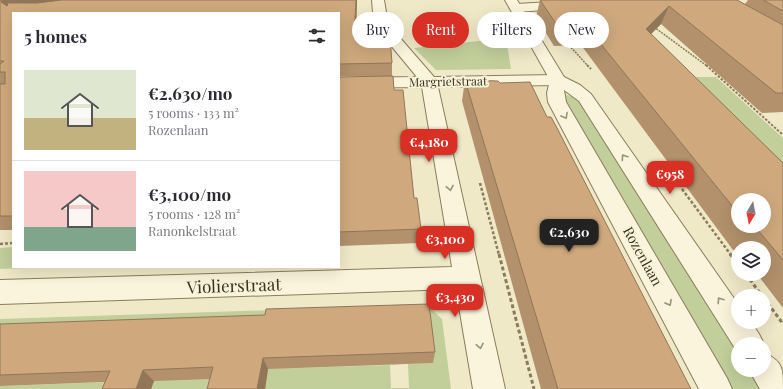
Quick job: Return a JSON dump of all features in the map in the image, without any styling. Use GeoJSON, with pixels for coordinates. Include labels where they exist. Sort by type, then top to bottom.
{"type":"FeatureCollection","features":[{"type":"Feature","properties":{"kind":"street"},"geometry":{"type":"LineString","coordinates":[[378,0],[381,24],[429,81],[489,389]]}},
{"type":"Feature","properties":{"kind":"street"},"geometry":{"type":"LineString","coordinates":[[514,4],[582,4]]}},
{"type":"Feature","properties":{"kind":"street"},"geometry":{"type":"LineString","coordinates":[[514,4],[558,80],[574,89],[585,98],[744,337]]}},
{"type":"Feature","properties":{"kind":"street","name":"Margrietstraat"},"geometry":{"type":"LineString","coordinates":[[340,83],[558,80]]}},
{"type":"Feature","properties":{"kind":"street","name":"Rozenlaan"},"geometry":{"type":"LineString","coordinates":[[558,80],[555,93],[557,102],[716,389]]}},
{"type":"Feature","properties":{"kind":"street","name":"Violierstraat"},"geometry":{"type":"LineString","coordinates":[[0,292],[467,278]]}},
{"type":"Feature","properties":{"kind":"path"},"geometry":{"type":"LineString","coordinates":[[651,24],[708,66],[783,135]]}},
{"type":"Feature","properties":{"kind":"path"},"geometry":{"type":"LineString","coordinates":[[478,177],[534,389]]}},
{"type":"Feature","properties":{"kind":"path"},"geometry":{"type":"LineString","coordinates":[[0,244],[12,243]]}},
{"type":"Feature","properties":{"kind":"path"},"geometry":{"type":"LineString","coordinates":[[504,274],[511,274]]}},
{"type":"Feature","properties":{"kind":"path"},"geometry":{"type":"LineString","coordinates":[[771,308],[783,324]]}},
{"type":"Feature","properties":{"kind":"green space"},"geometry":{"type":"Polygon","coordinates":[[[477,41],[477,48],[508,48],[511,69],[436,70],[414,48],[469,48],[469,42],[477,41]]]}},
{"type":"Feature","properties":{"kind":"green space"},"geometry":{"type":"Polygon","coordinates":[[[696,77],[716,77],[783,138],[783,162],[754,162],[717,115],[696,77]]]}},
{"type":"Feature","properties":{"kind":"green space"},"geometry":{"type":"Polygon","coordinates":[[[565,95],[578,97],[731,340],[731,377],[754,377],[762,389],[729,389],[565,102],[565,95]]]}},
{"type":"Feature","properties":{"kind":"green space"},"geometry":{"type":"Polygon","coordinates":[[[12,247],[12,268],[26,268],[0,269],[0,248],[12,247]]]}},
{"type":"Feature","properties":{"kind":"green space"},"geometry":{"type":"Polygon","coordinates":[[[427,305],[442,319],[451,389],[0,389],[0,386],[138,381],[0,337],[0,319],[427,305]],[[433,363],[263,369],[390,365],[391,388],[409,388],[408,364],[433,363]]]}},
{"type":"Feature","properties":{"kind":"building"},"geometry":{"type":"Polygon","coordinates":[[[0,0],[2,0],[1,2],[7,6],[8,3],[37,3],[62,0],[356,0],[355,12],[352,12],[352,48],[391,48],[392,63],[340,64],[340,12],[12,12],[12,216],[0,216],[0,84],[5,84],[5,72],[0,72],[0,64],[4,61],[0,61],[0,0]]]}},
{"type":"Feature","properties":{"kind":"building"},"geometry":{"type":"Polygon","coordinates":[[[540,0],[737,0],[783,25],[783,93],[776,93],[669,6],[646,29],[783,163],[783,260],[771,246],[771,241],[767,241],[760,233],[771,233],[771,193],[731,193],[731,204],[604,48],[609,48],[609,12],[554,12],[554,21],[540,0]]]}},
{"type":"Feature","properties":{"kind":"building"},"geometry":{"type":"Polygon","coordinates":[[[763,0],[783,0],[783,11],[763,0]]]}},
{"type":"Feature","properties":{"kind":"building"},"geometry":{"type":"Polygon","coordinates":[[[393,76],[394,90],[403,90],[414,198],[417,198],[421,229],[340,232],[340,77],[393,76]]]}},
{"type":"Feature","properties":{"kind":"building"},"geometry":{"type":"Polygon","coordinates":[[[465,80],[498,81],[500,83],[530,82],[547,117],[551,117],[556,126],[691,389],[558,389],[465,80]]]}},
{"type":"Feature","properties":{"kind":"building"},"geometry":{"type":"Polygon","coordinates":[[[429,304],[435,352],[263,358],[257,389],[207,389],[213,367],[143,370],[136,389],[102,389],[110,371],[0,375],[0,324],[265,315],[266,309],[429,304]]]}}]}
